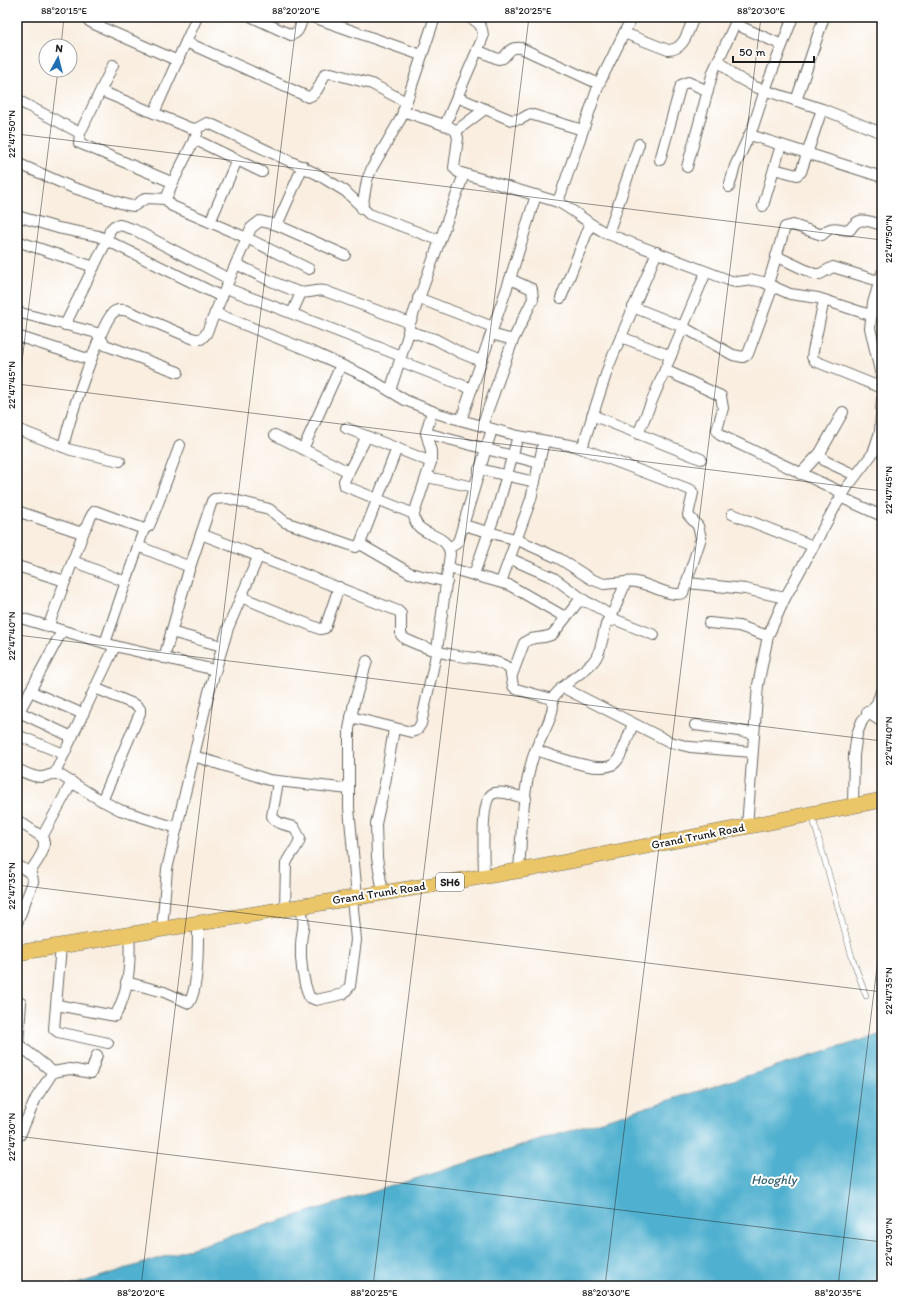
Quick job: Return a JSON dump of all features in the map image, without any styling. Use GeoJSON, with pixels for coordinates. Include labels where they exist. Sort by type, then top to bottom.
{"type":"FeatureCollection","features":[{"type":"Feature","properties":{"kind":"main road","name":"Grand Trunk Road"},"geometry":{"type":"LineString","coordinates":[[17,953],[519,870],[882,800]]}},
{"type":"Feature","properties":{"kind":"street"},"geometry":{"type":"LineString","coordinates":[[88,17],[89,21],[94,24],[178,61]]}},
{"type":"Feature","properties":{"kind":"street"},"geometry":{"type":"LineString","coordinates":[[154,113],[197,17]]}},
{"type":"Feature","properties":{"kind":"street"},"geometry":{"type":"LineString","coordinates":[[252,17],[291,35],[295,34],[299,30],[302,17]]}},
{"type":"Feature","properties":{"kind":"street"},"geometry":{"type":"LineString","coordinates":[[313,17],[421,55]]}},
{"type":"Feature","properties":{"kind":"street"},"geometry":{"type":"LineString","coordinates":[[362,210],[367,180],[372,168],[397,126],[435,17]]}},
{"type":"Feature","properties":{"kind":"street"},"geometry":{"type":"LineString","coordinates":[[445,125],[483,37],[483,29],[479,23],[468,17]]}},
{"type":"Feature","properties":{"kind":"street"},"geometry":{"type":"LineString","coordinates":[[558,202],[599,84],[632,17]]}},
{"type":"Feature","properties":{"kind":"street"},"geometry":{"type":"LineString","coordinates":[[624,33],[668,50],[675,50],[680,47],[694,17]]}},
{"type":"Feature","properties":{"kind":"street"},"geometry":{"type":"LineString","coordinates":[[729,187],[735,166],[750,135],[765,90],[793,17]]}},
{"type":"Feature","properties":{"kind":"street"},"geometry":{"type":"LineString","coordinates":[[796,101],[824,17]]}},
{"type":"Feature","properties":{"kind":"street"},"geometry":{"type":"LineString","coordinates":[[687,167],[718,60],[737,20],[782,45]]}},
{"type":"Feature","properties":{"kind":"street"},"geometry":{"type":"LineString","coordinates":[[186,42],[308,97],[313,96],[317,91],[325,74],[331,73],[372,84],[404,107],[456,131],[458,138],[454,168],[458,172],[558,202],[568,207],[590,225],[608,234],[706,272],[737,282],[754,280],[771,285],[790,294],[824,300],[870,315]]}},
{"type":"Feature","properties":{"kind":"street"},"geometry":{"type":"LineString","coordinates":[[477,50],[498,58],[503,58],[509,50],[514,47],[521,48],[599,84]]}},
{"type":"Feature","properties":{"kind":"street"},"geometry":{"type":"LineString","coordinates":[[718,60],[744,82],[822,109],[882,133]]}},
{"type":"Feature","properties":{"kind":"street"},"geometry":{"type":"LineString","coordinates":[[113,65],[80,133],[79,143],[169,180],[172,184]]}},
{"type":"Feature","properties":{"kind":"street"},"geometry":{"type":"LineString","coordinates":[[660,160],[681,85],[688,82],[708,91]]}},
{"type":"Feature","properties":{"kind":"street"},"geometry":{"type":"LineString","coordinates":[[101,91],[190,128],[196,129],[206,123],[213,125],[303,166],[345,191],[362,210],[378,218],[439,240]]}},
{"type":"Feature","properties":{"kind":"street"},"geometry":{"type":"LineString","coordinates":[[457,97],[511,120],[521,119],[530,114],[583,130]]}},
{"type":"Feature","properties":{"kind":"street"},"geometry":{"type":"LineString","coordinates":[[17,100],[80,133]]}},
{"type":"Feature","properties":{"kind":"street"},"geometry":{"type":"LineString","coordinates":[[456,131],[485,109]]}},
{"type":"Feature","properties":{"kind":"street"},"geometry":{"type":"LineString","coordinates":[[774,169],[797,175],[801,172],[822,109]]}},
{"type":"Feature","properties":{"kind":"street"},"geometry":{"type":"LineString","coordinates":[[166,200],[172,184],[200,127]]}},
{"type":"Feature","properties":{"kind":"street"},"geometry":{"type":"LineString","coordinates":[[750,135],[882,177]]}},
{"type":"Feature","properties":{"kind":"street"},"geometry":{"type":"LineString","coordinates":[[194,139],[262,172]]}},
{"type":"Feature","properties":{"kind":"street"},"geometry":{"type":"LineString","coordinates":[[608,234],[639,144]]}},
{"type":"Feature","properties":{"kind":"street"},"geometry":{"type":"LineString","coordinates":[[763,206],[781,145]]}},
{"type":"Feature","properties":{"kind":"street"},"geometry":{"type":"LineString","coordinates":[[210,222],[237,160]]}},
{"type":"Feature","properties":{"kind":"street"},"geometry":{"type":"LineString","coordinates":[[17,163],[71,187],[127,205],[134,206],[146,198],[166,200],[172,206],[247,238],[309,268]]}},
{"type":"Feature","properties":{"kind":"street"},"geometry":{"type":"LineString","coordinates":[[277,225],[303,166]]}},
{"type":"Feature","properties":{"kind":"street"},"geometry":{"type":"LineString","coordinates":[[390,391],[418,298],[464,174]]}},
{"type":"Feature","properties":{"kind":"street"},"geometry":{"type":"LineString","coordinates":[[461,420],[510,279],[536,195]]}},
{"type":"Feature","properties":{"kind":"street"},"geometry":{"type":"LineString","coordinates":[[17,216],[52,227],[90,234],[107,240],[292,313],[472,389]]}},
{"type":"Feature","properties":{"kind":"street"},"geometry":{"type":"LineString","coordinates":[[634,307],[683,328],[732,355],[743,357],[748,354],[771,285],[776,256],[785,227],[793,225],[822,235],[834,228],[844,231],[850,230],[855,222],[860,220],[882,225]]}},
{"type":"Feature","properties":{"kind":"street"},"geometry":{"type":"LineString","coordinates":[[63,447],[72,410],[100,337],[111,315],[121,309],[195,339],[201,339],[206,334],[247,238],[255,223],[260,221],[277,225],[345,255]]}},
{"type":"Feature","properties":{"kind":"street"},"geometry":{"type":"LineString","coordinates":[[561,298],[590,225]]}},
{"type":"Feature","properties":{"kind":"street"},"geometry":{"type":"LineString","coordinates":[[65,325],[107,240],[110,230],[114,226],[126,226],[226,288]]}},
{"type":"Feature","properties":{"kind":"street"},"geometry":{"type":"LineString","coordinates":[[17,241],[94,267]]}},
{"type":"Feature","properties":{"kind":"street"},"geometry":{"type":"LineString","coordinates":[[582,448],[609,365],[657,252]]}},
{"type":"Feature","properties":{"kind":"street"},"geometry":{"type":"LineString","coordinates":[[776,256],[814,274],[820,274],[833,267],[881,279],[870,315],[871,338],[882,379]]}},
{"type":"Feature","properties":{"kind":"street"},"geometry":{"type":"LineString","coordinates":[[236,264],[302,292],[325,291],[395,316],[405,321],[408,329],[435,339],[481,361]]}},
{"type":"Feature","properties":{"kind":"street"},"geometry":{"type":"LineString","coordinates":[[638,434],[706,272]]}},
{"type":"Feature","properties":{"kind":"street"},"geometry":{"type":"LineString","coordinates":[[450,547],[456,544],[486,449],[487,427],[512,340],[533,299],[534,293],[529,286],[510,279]]}},
{"type":"Feature","properties":{"kind":"street"},"geometry":{"type":"LineString","coordinates":[[292,313],[302,292]]}},
{"type":"Feature","properties":{"kind":"street"},"geometry":{"type":"LineString","coordinates":[[418,298],[512,340]]}},
{"type":"Feature","properties":{"kind":"street"},"geometry":{"type":"LineString","coordinates":[[824,300],[812,357],[815,361],[882,388]]}},
{"type":"Feature","properties":{"kind":"street"},"geometry":{"type":"LineString","coordinates":[[17,312],[97,333],[105,345],[178,372]]}},
{"type":"Feature","properties":{"kind":"street"},"geometry":{"type":"LineString","coordinates":[[215,314],[341,365],[369,378],[405,400],[432,411],[518,436],[582,448],[686,487],[693,493],[688,515],[698,526],[701,538],[688,583],[683,593],[679,594],[637,582],[610,584],[597,582],[560,559],[518,540],[463,524]]}},
{"type":"Feature","properties":{"kind":"street"},"geometry":{"type":"LineString","coordinates":[[17,336],[91,360]]}},
{"type":"Feature","properties":{"kind":"street"},"geometry":{"type":"LineString","coordinates":[[621,337],[671,356]]}},
{"type":"Feature","properties":{"kind":"street"},"geometry":{"type":"LineString","coordinates":[[303,449],[341,365]]}},
{"type":"Feature","properties":{"kind":"street"},"geometry":{"type":"LineString","coordinates":[[665,370],[721,396],[723,408],[717,430],[720,435],[882,516]]}},
{"type":"Feature","properties":{"kind":"street"},"geometry":{"type":"LineString","coordinates":[[747,826],[753,733],[758,685],[768,636],[785,598],[842,495],[855,475],[873,453],[880,432],[882,399]]}},
{"type":"Feature","properties":{"kind":"street"},"geometry":{"type":"LineString","coordinates":[[351,717],[394,729],[411,732],[417,730],[421,724],[438,650],[449,568],[450,547],[446,541],[420,529],[414,520],[414,514],[431,462],[432,451],[426,432],[432,411]]}},
{"type":"Feature","properties":{"kind":"street"},"geometry":{"type":"LineString","coordinates":[[800,474],[820,453],[843,412]]}},
{"type":"Feature","properties":{"kind":"street"},"geometry":{"type":"LineString","coordinates":[[592,415],[701,459]]}},
{"type":"Feature","properties":{"kind":"street"},"geometry":{"type":"LineString","coordinates":[[346,428],[431,462]]}},
{"type":"Feature","properties":{"kind":"street"},"geometry":{"type":"LineString","coordinates":[[17,429],[63,447],[120,461]]}},
{"type":"Feature","properties":{"kind":"street"},"geometry":{"type":"LineString","coordinates":[[426,432],[540,463]]}},
{"type":"Feature","properties":{"kind":"street"},"geometry":{"type":"LineString","coordinates":[[275,435],[349,472]]}},
{"type":"Feature","properties":{"kind":"street"},"geometry":{"type":"LineString","coordinates":[[367,436],[344,481],[345,486],[414,514]]}},
{"type":"Feature","properties":{"kind":"street"},"geometry":{"type":"LineString","coordinates":[[474,574],[507,476],[518,436]]}},
{"type":"Feature","properties":{"kind":"street"},"geometry":{"type":"LineString","coordinates":[[501,582],[518,540],[540,463],[544,441]]}},
{"type":"Feature","properties":{"kind":"street"},"geometry":{"type":"LineString","coordinates":[[55,773],[95,688],[110,645],[126,582],[138,546],[144,529],[149,526],[152,519],[180,445]]}},
{"type":"Feature","properties":{"kind":"street"},"geometry":{"type":"LineString","coordinates":[[164,658],[190,567],[214,498],[227,498],[269,509],[285,522],[356,547],[360,544],[397,448]]}},
{"type":"Feature","properties":{"kind":"street"},"geometry":{"type":"LineString","coordinates":[[820,453],[825,461],[855,475]]}},
{"type":"Feature","properties":{"kind":"street"},"geometry":{"type":"LineString","coordinates":[[480,469],[535,482]]}},
{"type":"Feature","properties":{"kind":"street"},"geometry":{"type":"LineString","coordinates":[[427,477],[474,487]]}},
{"type":"Feature","properties":{"kind":"street"},"geometry":{"type":"LineString","coordinates":[[17,511],[74,531],[84,531]]}},
{"type":"Feature","properties":{"kind":"street"},"geometry":{"type":"LineString","coordinates":[[48,627],[84,531],[92,514],[95,511],[144,529]]}},
{"type":"Feature","properties":{"kind":"street"},"geometry":{"type":"LineString","coordinates":[[732,514],[813,546]]}},
{"type":"Feature","properties":{"kind":"street"},"geometry":{"type":"LineString","coordinates":[[201,534],[259,555],[398,611],[401,614],[401,635],[405,639],[452,655],[494,662],[510,669],[513,686],[516,690],[552,699]]}},
{"type":"Feature","properties":{"kind":"street"},"geometry":{"type":"LineString","coordinates":[[360,544],[410,573],[447,582]]}},
{"type":"Feature","properties":{"kind":"street"},"geometry":{"type":"LineString","coordinates":[[138,546],[190,567]]}},
{"type":"Feature","properties":{"kind":"street"},"geometry":{"type":"LineString","coordinates":[[162,929],[165,881],[215,670],[222,646],[259,555]]}},
{"type":"Feature","properties":{"kind":"street"},"geometry":{"type":"LineString","coordinates":[[511,559],[554,578],[614,619],[654,635]]}},
{"type":"Feature","properties":{"kind":"street"},"geometry":{"type":"LineString","coordinates":[[73,561],[126,582]]}},
{"type":"Feature","properties":{"kind":"street"},"geometry":{"type":"LineString","coordinates":[[17,566],[65,581]]}},
{"type":"Feature","properties":{"kind":"street"},"geometry":{"type":"LineString","coordinates":[[449,568],[501,582],[520,590],[566,617]]}},
{"type":"Feature","properties":{"kind":"street"},"geometry":{"type":"LineString","coordinates":[[519,870],[530,770],[536,750],[553,707],[552,699],[562,688],[592,663],[597,656],[607,622],[614,619],[626,582]]}},
{"type":"Feature","properties":{"kind":"street"},"geometry":{"type":"LineString","coordinates":[[688,583],[746,589],[785,598]]}},
{"type":"Feature","properties":{"kind":"street"},"geometry":{"type":"LineString","coordinates":[[241,597],[320,629],[325,628],[328,622],[339,587]]}},
{"type":"Feature","properties":{"kind":"street"},"geometry":{"type":"LineString","coordinates":[[512,675],[524,644],[528,640],[549,637],[578,602],[582,600],[587,602]]}},
{"type":"Feature","properties":{"kind":"street"},"geometry":{"type":"LineString","coordinates":[[17,617],[110,645],[215,670]]}},
{"type":"Feature","properties":{"kind":"street"},"geometry":{"type":"LineString","coordinates":[[709,623],[739,626],[768,636]]}},
{"type":"Feature","properties":{"kind":"street"},"geometry":{"type":"LineString","coordinates":[[62,631],[18,712],[72,737]]}},
{"type":"Feature","properties":{"kind":"street"},"geometry":{"type":"LineString","coordinates":[[172,632],[222,646]]}},
{"type":"Feature","properties":{"kind":"street"},"geometry":{"type":"LineString","coordinates":[[278,782],[272,816],[274,820],[279,823],[294,827],[300,838],[296,850],[288,858],[286,864],[292,908],[304,920],[301,943],[303,981],[309,997],[316,1000],[343,994],[350,986],[356,940],[349,789],[351,717],[368,661]]}},
{"type":"Feature","properties":{"kind":"street"},"geometry":{"type":"LineString","coordinates":[[95,688],[136,705],[140,709],[140,714],[102,801]]}},
{"type":"Feature","properties":{"kind":"street"},"geometry":{"type":"LineString","coordinates":[[562,688],[633,724],[681,746],[752,752]]}},
{"type":"Feature","properties":{"kind":"street"},"geometry":{"type":"LineString","coordinates":[[853,806],[855,745],[862,721],[867,712],[877,703],[882,689]]}},
{"type":"Feature","properties":{"kind":"street"},"geometry":{"type":"LineString","coordinates":[[30,691],[83,714]]}},
{"type":"Feature","properties":{"kind":"street"},"geometry":{"type":"LineString","coordinates":[[867,712],[882,722]]}},
{"type":"Feature","properties":{"kind":"street"},"geometry":{"type":"LineString","coordinates":[[536,750],[594,767],[610,767],[619,756],[633,724]]}},
{"type":"Feature","properties":{"kind":"street"},"geometry":{"type":"LineString","coordinates":[[696,725],[753,733]]}},
{"type":"Feature","properties":{"kind":"street"},"geometry":{"type":"LineString","coordinates":[[383,893],[377,852],[376,824],[386,783],[394,729]]}},
{"type":"Feature","properties":{"kind":"street"},"geometry":{"type":"LineString","coordinates":[[17,735],[64,754]]}},
{"type":"Feature","properties":{"kind":"street"},"geometry":{"type":"LineString","coordinates":[[194,756],[256,777],[278,782],[349,789]]}},
{"type":"Feature","properties":{"kind":"street"},"geometry":{"type":"LineString","coordinates":[[17,769],[41,777],[55,773],[120,810],[177,828]]}},
{"type":"Feature","properties":{"kind":"street"},"geometry":{"type":"LineString","coordinates":[[42,837],[72,782]]}},
{"type":"Feature","properties":{"kind":"street"},"geometry":{"type":"LineString","coordinates":[[484,876],[485,814],[488,799],[492,794],[499,792],[526,798]]}},
{"type":"Feature","properties":{"kind":"street"},"geometry":{"type":"LineString","coordinates":[[17,820],[42,837],[45,846],[30,872]]}},
{"type":"Feature","properties":{"kind":"street"},"geometry":{"type":"LineString","coordinates":[[17,865],[30,872],[33,877],[33,882],[17,922]]}},
{"type":"Feature","properties":{"kind":"street"},"geometry":{"type":"LineString","coordinates":[[126,982],[164,992],[189,1003],[195,978],[198,954],[198,923]]}},
{"type":"Feature","properties":{"kind":"street"},"geometry":{"type":"LineString","coordinates":[[57,1005],[113,1017],[116,1015],[126,982],[130,961],[129,935]]}},
{"type":"Feature","properties":{"kind":"street"},"geometry":{"type":"LineString","coordinates":[[61,946],[55,1031],[108,1043]]}},
{"type":"Feature","properties":{"kind":"street"},"geometry":{"type":"LineString","coordinates":[[17,1001],[21,1004],[18,1044],[53,1072]]}},
{"type":"Feature","properties":{"kind":"street"},"geometry":{"type":"LineString","coordinates":[[20,1135],[30,1110],[53,1072],[70,1068],[91,1073],[97,1055]]}},
{"type":"Feature","properties":{"kind":"lane"},"geometry":{"type":"LineString","coordinates":[[812,814],[852,957],[866,996]]}},
{"type":"Feature","properties":{"kind":"water","name":"Hooghly"},"geometry":{"type":"Polygon","coordinates":[[[882,1034],[882,1286],[70,1286],[882,1034]]]}}]}
